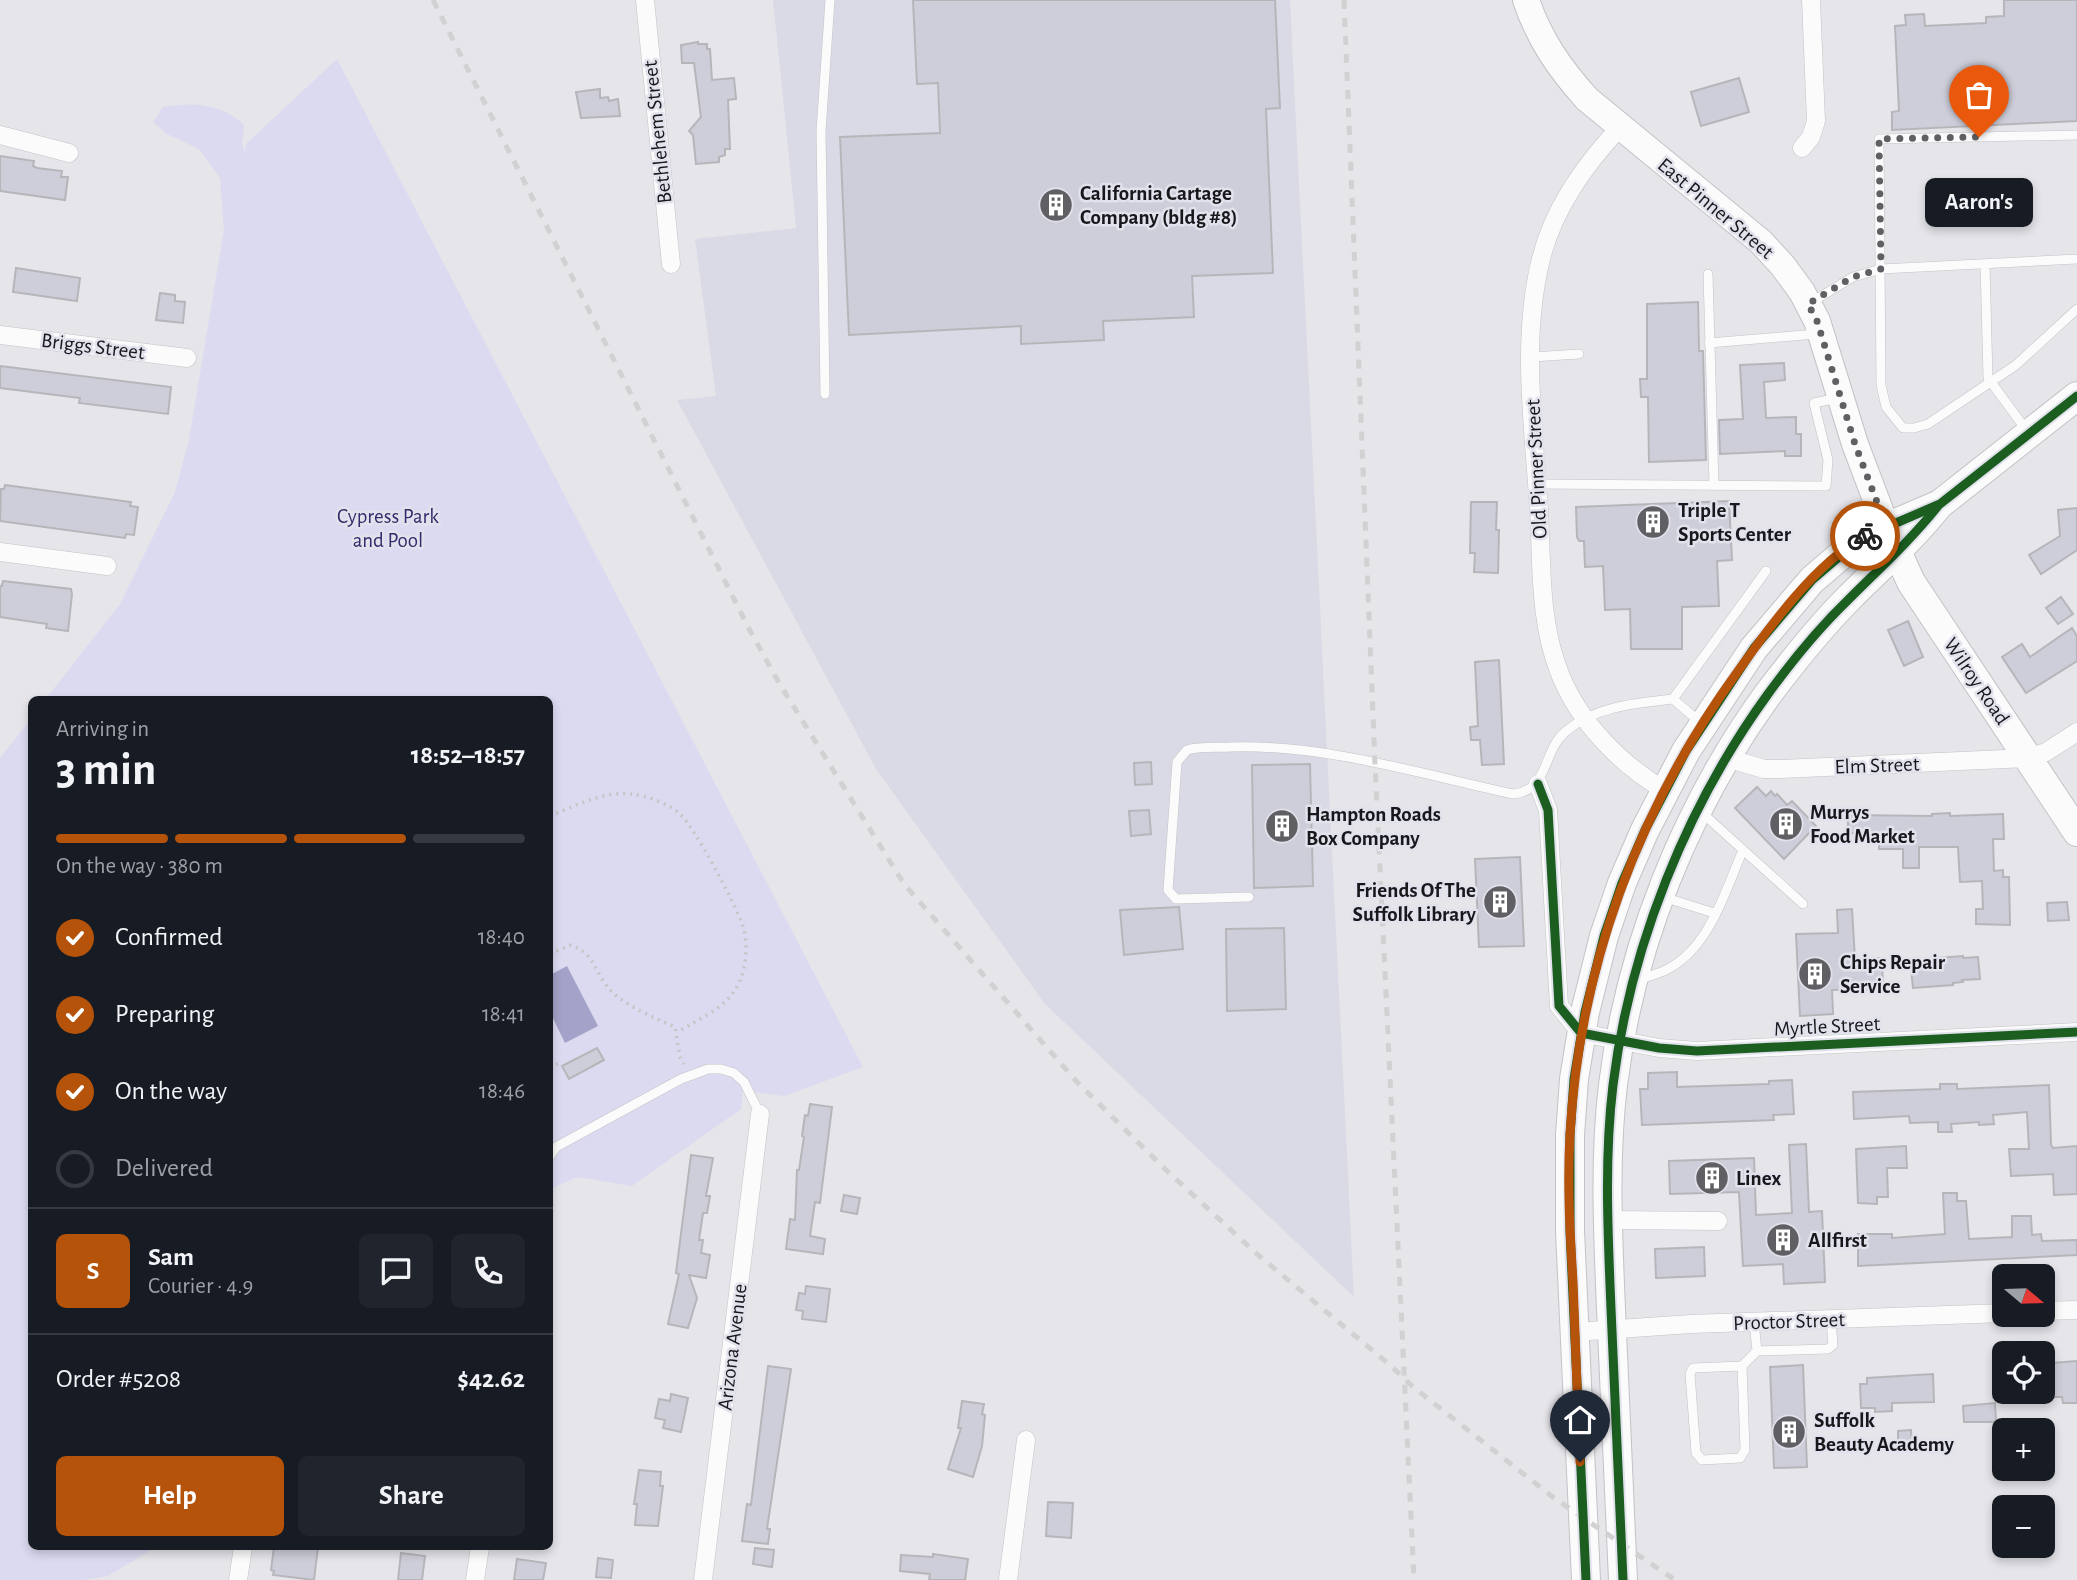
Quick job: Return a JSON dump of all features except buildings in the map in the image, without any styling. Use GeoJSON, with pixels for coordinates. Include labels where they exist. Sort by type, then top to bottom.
{"type":"FeatureCollection","features":[{"type":"Feature","properties":{"kind":"main road","name":"East Pinner Street"},"geometry":{"type":"LineString","coordinates":[[1526,0],[1547,48],[1565,75],[1596,108],[1761,242],[1783,266],[1808,304],[1822,334],[1855,444],[1886,526]]}},
{"type":"Feature","properties":{"kind":"main road"},"geometry":{"type":"LineString","coordinates":[[1623,1580],[1608,1220],[1608,1148],[1620,1041],[1633,981],[1661,896],[1699,810],[1727,758],[1768,695],[1804,649],[1847,601],[1897,554],[1940,504],[2074,405]]}},
{"type":"Feature","properties":{"kind":"main road"},"geometry":{"type":"LineString","coordinates":[[1586,1580],[1569,1158],[1574,1079],[1581,1033],[1605,936],[1622,883],[1664,790],[1703,724],[1755,648],[1812,580],[1853,544],[1886,526],[1940,504]]}},
{"type":"Feature","properties":{"kind":"main road","name":"Wilroy Road"},"geometry":{"type":"LineString","coordinates":[[1886,526],[1911,582],[2077,832]]}},
{"type":"Feature","properties":{"kind":"street","name":"Bethlehem Street"},"geometry":{"type":"LineString","coordinates":[[645,0],[671,264]]}},
{"type":"Feature","properties":{"kind":"street"},"geometry":{"type":"LineString","coordinates":[[1802,148],[1811,137],[1816,121],[1811,0]]}},
{"type":"Feature","properties":{"kind":"street","name":"Old Pinner Street"},"geometry":{"type":"LineString","coordinates":[[1620,127],[1595,154],[1574,184],[1557,216],[1540,264],[1532,357],[1544,616],[1560,675],[1585,719],[1634,769],[1664,790]]}},
{"type":"Feature","properties":{"kind":"street"},"geometry":{"type":"LineString","coordinates":[[0,135],[69,153]]}},
{"type":"Feature","properties":{"kind":"street","name":"Briggs Street"},"geometry":{"type":"LineString","coordinates":[[0,335],[187,358]]}},
{"type":"Feature","properties":{"kind":"street"},"geometry":{"type":"LineString","coordinates":[[0,552],[107,566]]}},
{"type":"Feature","properties":{"kind":"street"},"geometry":{"type":"LineString","coordinates":[[2028,758],[2046,752],[2077,732]]}},
{"type":"Feature","properties":{"kind":"street","name":"Elm Street"},"geometry":{"type":"LineString","coordinates":[[1727,758],[1764,769],[2028,758]]}},
{"type":"Feature","properties":{"kind":"street"},"geometry":{"type":"LineString","coordinates":[[1538,783],[1548,810],[1559,1006],[1581,1033]]}},
{"type":"Feature","properties":{"kind":"street","name":"Myrtle Street"},"geometry":{"type":"LineString","coordinates":[[1581,1033],[1697,1051],[2077,1032]]}},
{"type":"Feature","properties":{"kind":"street","name":"Arizona Avenue"},"geometry":{"type":"LineString","coordinates":[[703,1580],[761,1114]]}},
{"type":"Feature","properties":{"kind":"street"},"geometry":{"type":"LineString","coordinates":[[1608,1220],[1718,1221]]}},
{"type":"Feature","properties":{"kind":"street"},"geometry":{"type":"LineString","coordinates":[[2055,1311],[2077,1310]]}},
{"type":"Feature","properties":{"kind":"street","name":"Proctor Street"},"geometry":{"type":"LineString","coordinates":[[1575,1332],[1992,1313]]}},
{"type":"Feature","properties":{"kind":"street"},"geometry":{"type":"LineString","coordinates":[[1008,1580],[1026,1440]]}},
{"type":"Feature","properties":{"kind":"street"},"geometry":{"type":"LineString","coordinates":[[239,1580],[243,1550]]}},
{"type":"Feature","properties":{"kind":"street"},"geometry":{"type":"LineString","coordinates":[[475,1580],[480,1550]]}},
{"type":"Feature","properties":{"kind":"lane"},"geometry":{"type":"LineString","coordinates":[[825,394],[821,131],[830,0]]}},
{"type":"Feature","properties":{"kind":"lane"},"geometry":{"type":"LineString","coordinates":[[2077,135],[1879,139],[1881,386],[1886,407],[1903,428],[1928,424],[1992,384],[2037,348],[2077,309]]}},
{"type":"Feature","properties":{"kind":"lane"},"geometry":{"type":"LineString","coordinates":[[1808,304],[1853,277],[1881,269],[2077,259]]}},
{"type":"Feature","properties":{"kind":"lane"},"geometry":{"type":"LineString","coordinates":[[1985,264],[1988,378],[2030,435]]}},
{"type":"Feature","properties":{"kind":"lane"},"geometry":{"type":"LineString","coordinates":[[1707,274],[1714,485]]}},
{"type":"Feature","properties":{"kind":"lane"},"geometry":{"type":"LineString","coordinates":[[1709,343],[1822,334]]}},
{"type":"Feature","properties":{"kind":"lane"},"geometry":{"type":"LineString","coordinates":[[1532,357],[1579,354]]}},
{"type":"Feature","properties":{"kind":"lane"},"geometry":{"type":"LineString","coordinates":[[1537,484],[1826,486],[1828,460],[1814,403],[1842,397]]}},
{"type":"Feature","properties":{"kind":"lane"},"geometry":{"type":"LineString","coordinates":[[1673,699],[1766,571]]}},
{"type":"Feature","properties":{"kind":"lane"},"geometry":{"type":"LineString","coordinates":[[1249,897],[1176,899],[1168,890],[1177,762],[1187,750],[1245,747],[1294,750],[1513,794],[1524,793],[1538,783],[1554,744],[1563,734],[1585,719],[1622,704],[1673,699],[1703,724]]}},
{"type":"Feature","properties":{"kind":"lane"},"geometry":{"type":"LineString","coordinates":[[1699,810],[1803,904]]}},
{"type":"Feature","properties":{"kind":"lane"},"geometry":{"type":"LineString","coordinates":[[1633,981],[1667,970],[1701,939],[1743,850]]}},
{"type":"Feature","properties":{"kind":"lane"},"geometry":{"type":"LineString","coordinates":[[1661,896],[1714,914]]}},
{"type":"Feature","properties":{"kind":"lane"},"geometry":{"type":"LineString","coordinates":[[553,1150],[690,1076],[708,1069],[734,1073],[744,1082],[761,1114]]}},
{"type":"Feature","properties":{"kind":"lane"},"geometry":{"type":"LineString","coordinates":[[1742,1366],[1745,1450],[1740,1458],[1702,1460],[1696,1453],[1690,1374],[1693,1368],[1742,1366],[1757,1350],[1828,1349],[1833,1345],[1831,1319]]}},
{"type":"Feature","properties":{"kind":"lane"},"geometry":{"type":"LineString","coordinates":[[1754,1322],[1757,1350]]}},
{"type":"Feature","properties":{"kind":"path"},"geometry":{"type":"LineString","coordinates":[[553,815],[603,795],[631,794],[659,802],[680,814],[698,840],[742,922],[747,948],[743,970],[729,997],[713,1014],[678,1032]]}},
{"type":"Feature","properties":{"kind":"path"},"geometry":{"type":"LineString","coordinates":[[553,953],[571,946],[583,950],[598,967],[607,987],[642,1012],[675,1027],[678,1032],[680,1057],[690,1076]]}},
{"type":"Feature","properties":{"kind":"path"},"geometry":{"type":"LineString","coordinates":[[553,1066],[561,1062]]}},
{"type":"Feature","properties":{"kind":"shaded area"},"geometry":{"type":"Polygon","coordinates":[[[773,0],[1290,0],[1354,1297],[1045,1004],[876,769],[677,400],[716,396],[695,239],[796,228],[773,0]]]}},
{"type":"Feature","properties":{"kind":"green space","name":"Cypress Park and Pool"},"geometry":{"type":"Polygon","coordinates":[[[337,59],[863,1067],[784,1096],[743,1091],[741,1109],[632,1186],[577,1177],[553,1188],[553,696],[48,696],[120,604],[175,492],[189,440],[224,230],[220,178],[199,149],[167,134],[153,122],[163,107],[196,105],[216,108],[244,125],[242,143],[245,153],[246,144],[337,59]]]}},
{"type":"Feature","properties":{"kind":"green space"},"geometry":{"type":"Polygon","coordinates":[[[28,723],[28,1550],[151,1550],[108,1576],[83,1580],[0,1580],[0,758],[28,723]]]}},
{"type":"Feature","properties":{"kind":"water"},"geometry":{"type":"Polygon","coordinates":[[[567,966],[598,1026],[565,1043],[553,1018],[553,973],[567,966]]]}},
{"type":"Feature","properties":{"kind":"railway"},"geometry":{"type":"LineString","coordinates":[[433,0],[748,627],[779,683],[904,884],[1077,1082],[1166,1170],[1257,1254],[1412,1386],[1554,1498],[1675,1580]]}},
{"type":"Feature","properties":{"kind":"railway"},"geometry":{"type":"LineString","coordinates":[[1344,0],[1375,764],[1414,1580]]}},
{"type":"Feature","properties":{"kind":"cycle path"},"geometry":{"type":"LineString","coordinates":[[1586,1580],[1570,1231],[1570,1135],[1574,1079],[1585,1012],[1604,936],[1622,883],[1645,830],[1686,751],[1754,648],[1812,580],[1861,538],[1940,504],[2077,396]]}},
{"type":"Feature","properties":{"kind":"cycle path"},"geometry":{"type":"LineString","coordinates":[[1623,1580],[1609,1253],[1610,1113],[1621,1033],[1648,930],[1687,831],[1738,738],[1816,633],[1938,506]]}},
{"type":"Feature","properties":{"kind":"cycle path"},"geometry":{"type":"LineString","coordinates":[[1538,784],[1548,810],[1559,1006],[1581,1033],[1659,1048],[1697,1051],[2077,1032]]}},
{"type":"Feature","properties":{"kind":"way so far"},"geometry":{"type":"LineString","coordinates":[[1865,536],[1886,526],[1855,444],[1817,321],[1808,304],[1853,277],[1881,269],[1879,139],[1979,137]]}},
{"type":"Feature","properties":{"kind":"place","name":"Aaron's"},"geometry":{"type":"Point","coordinates":[1979,137]}},
{"type":"Feature","properties":{"kind":"place","name":"California Cartage Company (bldg #8)"},"geometry":{"type":"Point","coordinates":[1056,205]}},
{"type":"Feature","properties":{"kind":"place","name":"Triple T Sports Center"},"geometry":{"type":"Point","coordinates":[1653,522]}},
{"type":"Feature","properties":{"kind":"place","name":"Murrys Food Market"},"geometry":{"type":"Point","coordinates":[1786,824]}},
{"type":"Feature","properties":{"kind":"place","name":"Hampton Roads Box Company"},"geometry":{"type":"Point","coordinates":[1282,826]}},
{"type":"Feature","properties":{"kind":"place","name":"Friends Of The Suffolk Library"},"geometry":{"type":"Point","coordinates":[1500,902]}},
{"type":"Feature","properties":{"kind":"place","name":"Chips Repair Service"},"geometry":{"type":"Point","coordinates":[1815,974]}},
{"type":"Feature","properties":{"kind":"place","name":"Linex"},"geometry":{"type":"Point","coordinates":[1712,1178]}},
{"type":"Feature","properties":{"kind":"place","name":"Allfirst"},"geometry":{"type":"Point","coordinates":[1783,1240]}},
{"type":"Feature","properties":{"kind":"place","name":"Suffolk Beauty Academy"},"geometry":{"type":"Point","coordinates":[1789,1432]}},
{"type":"Feature","properties":{"kind":"route"},"geometry":{"type":"LineString","coordinates":[[1580,1462],[1570,1231],[1570,1135],[1581,1033],[1605,936],[1622,883],[1644,830],[1686,751],[1727,687],[1779,617],[1812,580],[1865,536]]}}]}
